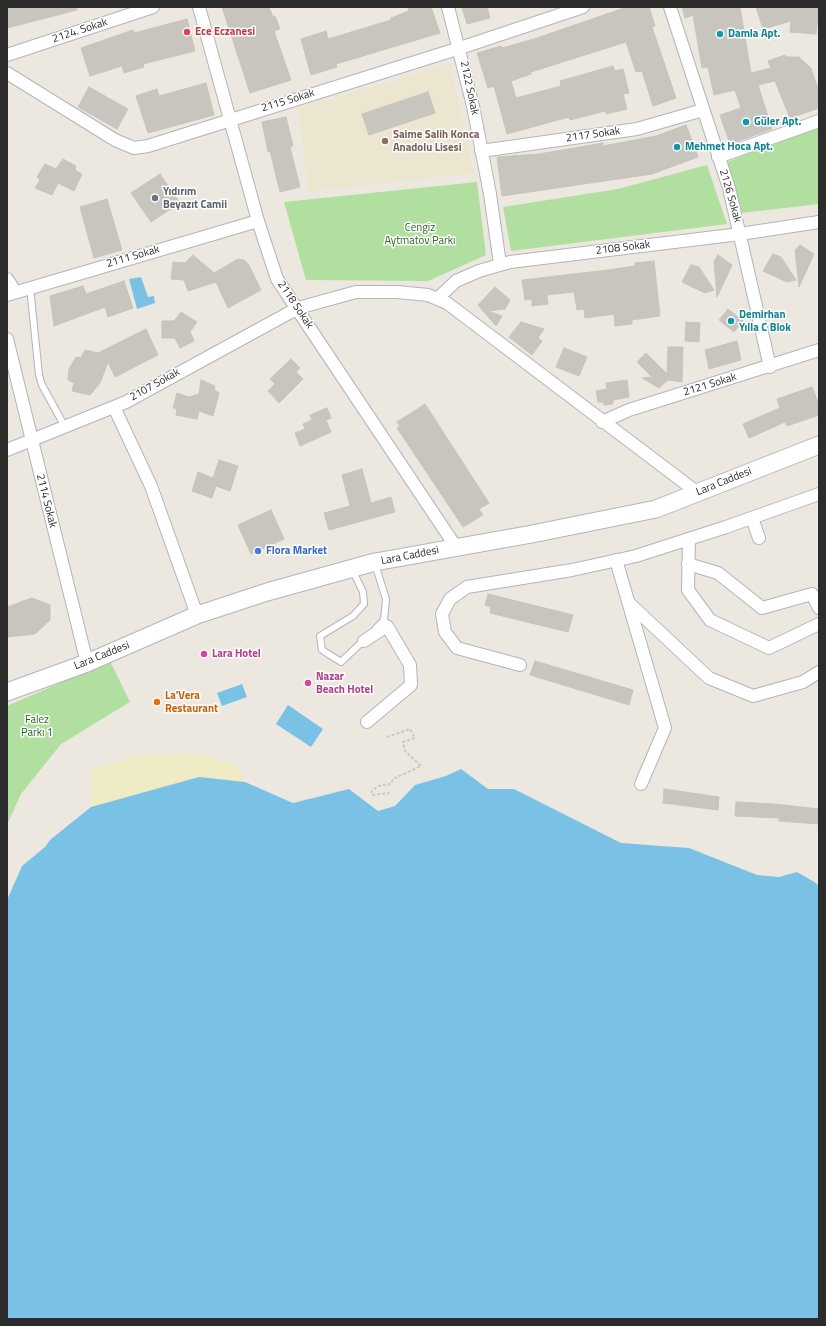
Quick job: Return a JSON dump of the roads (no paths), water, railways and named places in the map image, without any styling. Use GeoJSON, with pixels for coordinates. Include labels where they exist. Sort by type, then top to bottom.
{"type":"FeatureCollection","features":[{"type":"Feature","properties":{"kind":"street","name":"2124. Sokak"},"geometry":{"type":"LineString","coordinates":[[7,55],[153,7]]}},
{"type":"Feature","properties":{"kind":"street","name":"2118 Sokak"},"geometry":{"type":"LineString","coordinates":[[199,7],[258,221],[277,279],[298,308],[456,547]]}},
{"type":"Feature","properties":{"kind":"street","name":"2122 Sokak"},"geometry":{"type":"LineString","coordinates":[[448,7],[460,48],[490,194],[500,264]]}},
{"type":"Feature","properties":{"kind":"street","name":"2115 Sokak"},"geometry":{"type":"LineString","coordinates":[[7,73],[115,140],[134,148],[148,146],[460,48],[583,7]]}},
{"type":"Feature","properties":{"kind":"street","name":"2126 Sokak"},"geometry":{"type":"LineString","coordinates":[[670,7],[718,157],[740,234],[770,367]]}},
{"type":"Feature","properties":{"kind":"street","name":"2117 Sokak"},"geometry":{"type":"LineString","coordinates":[[481,151],[637,129],[703,110]]}},
{"type":"Feature","properties":{"kind":"street"},"geometry":{"type":"LineString","coordinates":[[718,157],[819,121]]}},
{"type":"Feature","properties":{"kind":"street","name":"2111 Sokak"},"geometry":{"type":"LineString","coordinates":[[11,293],[258,221]]}},
{"type":"Feature","properties":{"kind":"street","name":"2108 Sokak"},"geometry":{"type":"LineString","coordinates":[[437,299],[456,281],[500,264],[740,234],[819,222]]}},
{"type":"Feature","properties":{"kind":"street"},"geometry":{"type":"LineString","coordinates":[[7,279],[11,293]]}},
{"type":"Feature","properties":{"kind":"street"},"geometry":{"type":"LineString","coordinates":[[298,308],[356,292],[397,292],[428,295],[446,303],[698,493]]}},
{"type":"Feature","properties":{"kind":"street","name":"2107 Sokak"},"geometry":{"type":"LineString","coordinates":[[7,450],[114,407],[298,308]]}},
{"type":"Feature","properties":{"kind":"street","name":"2114 Sokak"},"geometry":{"type":"LineString","coordinates":[[7,339],[31,441],[87,662]]}},
{"type":"Feature","properties":{"kind":"street","name":"2121 Sokak"},"geometry":{"type":"LineString","coordinates":[[602,422],[628,410],[770,367],[819,350]]}},
{"type":"Feature","properties":{"kind":"street"},"geometry":{"type":"LineString","coordinates":[[114,407],[151,486],[197,615]]}},
{"type":"Feature","properties":{"kind":"street","name":"Lara Caddesi"},"geometry":{"type":"LineString","coordinates":[[7,692],[87,662],[197,615],[351,568],[375,562],[532,534],[656,509],[819,445]]}},
{"type":"Feature","properties":{"kind":"street"},"geometry":{"type":"LineString","coordinates":[[520,665],[457,648],[445,632],[442,614],[450,599],[467,588],[572,570],[616,560],[688,539],[819,494]]}},
{"type":"Feature","properties":{"kind":"street"},"geometry":{"type":"LineString","coordinates":[[752,518],[759,538]]}},
{"type":"Feature","properties":{"kind":"street"},"geometry":{"type":"LineString","coordinates":[[688,539],[688,590],[710,620],[769,648],[819,624]]}},
{"type":"Feature","properties":{"kind":"street"},"geometry":{"type":"LineString","coordinates":[[616,560],[666,728],[641,784]]}},
{"type":"Feature","properties":{"kind":"street"},"geometry":{"type":"LineString","coordinates":[[688,564],[718,573],[762,608],[812,594],[819,608]]}},
{"type":"Feature","properties":{"kind":"street"},"geometry":{"type":"LineString","coordinates":[[629,603],[709,678],[753,696],[803,682],[819,672]]}},
{"type":"Feature","properties":{"kind":"street"},"geometry":{"type":"LineString","coordinates":[[364,641],[387,626],[410,665],[411,685],[367,722]]}},
{"type":"Feature","properties":{"kind":"lane"},"geometry":{"type":"LineString","coordinates":[[30,287],[39,375],[42,385],[65,427]]}},
{"type":"Feature","properties":{"kind":"lane"},"geometry":{"type":"LineString","coordinates":[[351,568],[363,592],[364,604],[353,616],[320,636],[322,650],[341,662],[384,620],[386,599],[375,562]]}},
{"type":"Feature","properties":{"kind":"water"},"geometry":{"type":"Polygon","coordinates":[[[141,277],[148,297],[154,296],[155,303],[137,309],[129,279],[141,277]]]}},
{"type":"Feature","properties":{"kind":"water"},"geometry":{"type":"Polygon","coordinates":[[[242,684],[247,697],[222,706],[217,693],[242,684]]]}},
{"type":"Feature","properties":{"kind":"water"},"geometry":{"type":"Polygon","coordinates":[[[288,705],[323,729],[311,747],[276,724],[288,705]]]}},
{"type":"Feature","properties":{"kind":"water"},"geometry":{"type":"Polygon","coordinates":[[[461,769],[488,789],[514,789],[621,843],[689,848],[757,875],[779,877],[797,872],[816,883],[819,887],[819,1319],[7,1319],[7,900],[22,866],[45,847],[50,840],[91,807],[199,777],[245,782],[293,803],[349,789],[378,811],[395,806],[415,785],[446,776],[461,769]]]}},
{"type":"Feature","properties":{"kind":"place","name":"Ece Eczanesi"},"geometry":{"type":"Point","coordinates":[187,32]}},
{"type":"Feature","properties":{"kind":"place","name":"Damla Apt."},"geometry":{"type":"Point","coordinates":[720,34]}},
{"type":"Feature","properties":{"kind":"place","name":"Güler Apt."},"geometry":{"type":"Point","coordinates":[746,122]}},
{"type":"Feature","properties":{"kind":"place","name":"Saime Salih Konca Anadolu Lisesi"},"geometry":{"type":"Point","coordinates":[385,141]}},
{"type":"Feature","properties":{"kind":"place","name":"Mehmet Hoca Apt."},"geometry":{"type":"Point","coordinates":[677,147]}},
{"type":"Feature","properties":{"kind":"place","name":"Yıdırım Beyazıt Camii"},"geometry":{"type":"Point","coordinates":[155,198]}},
{"type":"Feature","properties":{"kind":"place","name":"Demirhan Yılla C Blok"},"geometry":{"type":"Point","coordinates":[731,321]}},
{"type":"Feature","properties":{"kind":"place","name":"Flora Market"},"geometry":{"type":"Point","coordinates":[258,551]}},
{"type":"Feature","properties":{"kind":"place","name":"Lara Hotel"},"geometry":{"type":"Point","coordinates":[204,654]}},
{"type":"Feature","properties":{"kind":"place","name":"Nazar Beach Hotel"},"geometry":{"type":"Point","coordinates":[308,683]}},
{"type":"Feature","properties":{"kind":"place","name":"La'Vera Restaurant"},"geometry":{"type":"Point","coordinates":[157,702]}},
{"type":"Feature","properties":{"kind":"park label","name":"Cengiz Aytmatov Parkı"},"geometry":{"type":"Point","coordinates":[420,234]}},
{"type":"Feature","properties":{"kind":"park label","name":"Falez Parkı 1"},"geometry":{"type":"Point","coordinates":[37,726]}}]}
